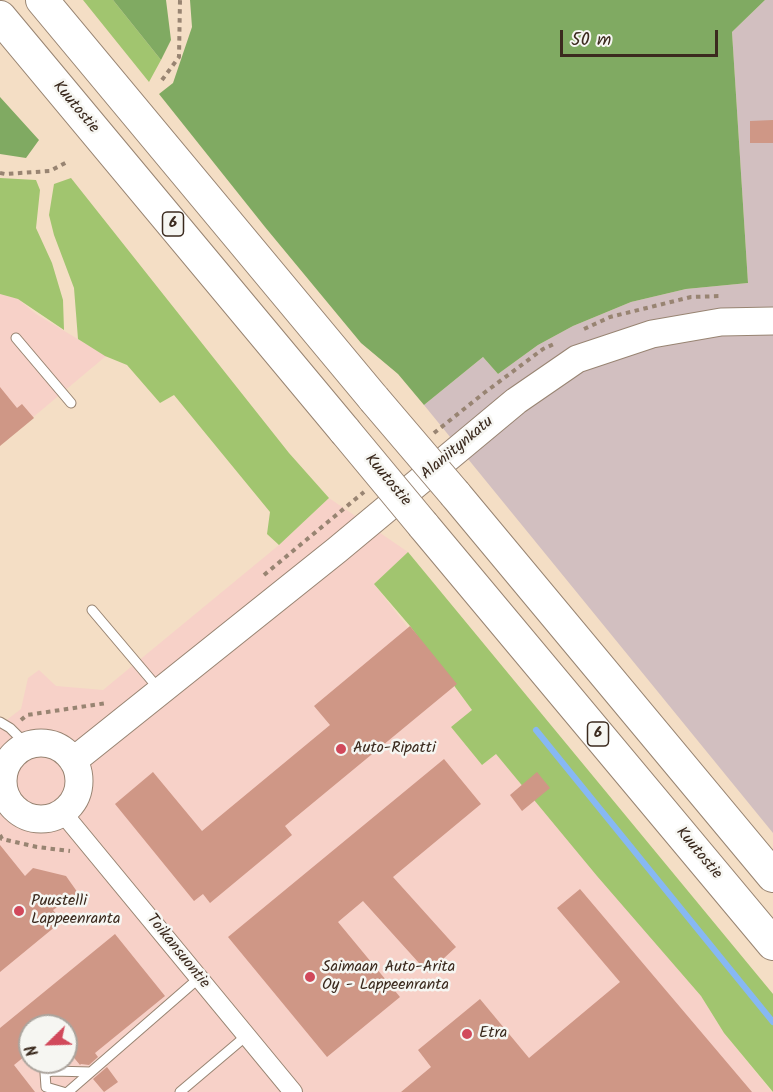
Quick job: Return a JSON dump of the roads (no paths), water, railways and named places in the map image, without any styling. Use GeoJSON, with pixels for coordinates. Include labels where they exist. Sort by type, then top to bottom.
{"type":"FeatureCollection","features":[{"type":"Feature","properties":{"kind":"highway"},"geometry":{"type":"LineString","coordinates":[[42,0],[773,876]]}},
{"type":"Feature","properties":{"kind":"highway"},"geometry":{"type":"LineString","coordinates":[[65,0],[352,373]]}},
{"type":"Feature","properties":{"kind":"highway","name":"Kuutostie"},"geometry":{"type":"LineString","coordinates":[[0,17],[773,944]]}},
{"type":"Feature","properties":{"kind":"highway"},"geometry":{"type":"LineString","coordinates":[[0,52],[321,402]]}},
{"type":"Feature","properties":{"kind":"main road","name":"Alaniitynkatu"},"geometry":{"type":"LineString","coordinates":[[74,762],[337,550],[516,401],[577,359],[652,334],[721,322],[773,321]]}},
{"type":"Feature","properties":{"kind":"main road"},"geometry":{"type":"LineString","coordinates":[[48,743],[67,753],[74,762],[79,783],[76,794],[62,812],[53,816],[34,818],[25,815],[4,791],[12,756],[27,745],[48,743]]}},
{"type":"Feature","properties":{"kind":"street","name":"Toikansuontie"},"geometry":{"type":"LineString","coordinates":[[62,812],[293,1092]]}},
{"type":"Feature","properties":{"kind":"lane"},"geometry":{"type":"LineString","coordinates":[[16,338],[71,403]]}},
{"type":"Feature","properties":{"kind":"lane"},"geometry":{"type":"LineString","coordinates":[[92,610],[161,692]]}},
{"type":"Feature","properties":{"kind":"lane"},"geometry":{"type":"LineString","coordinates":[[0,722],[10,728],[27,745]]}},
{"type":"Feature","properties":{"kind":"lane"},"geometry":{"type":"LineString","coordinates":[[68,1092],[199,978]]}},
{"type":"Feature","properties":{"kind":"lane"},"geometry":{"type":"LineString","coordinates":[[180,1092],[246,1035]]}},
{"type":"Feature","properties":{"kind":"lane"},"geometry":{"type":"LineString","coordinates":[[63,1092],[46,1087],[45,1073],[53,1071],[91,1072]]}},
{"type":"Feature","properties":{"kind":"waterway"},"geometry":{"type":"LineString","coordinates":[[536,730],[773,1022]]}},
{"type":"Feature","properties":{"kind":"place","name":"Auto-Ripatti"},"geometry":{"type":"Point","coordinates":[341,749]}},
{"type":"Feature","properties":{"kind":"place","name":"Puustelli Lappeenranta"},"geometry":{"type":"Point","coordinates":[19,911]}},
{"type":"Feature","properties":{"kind":"place","name":"Saimaan Auto-Arita Oy - Lappeenranta"},"geometry":{"type":"Point","coordinates":[310,977]}},
{"type":"Feature","properties":{"kind":"place","name":"Etra"},"geometry":{"type":"Point","coordinates":[467,1034]}}]}
